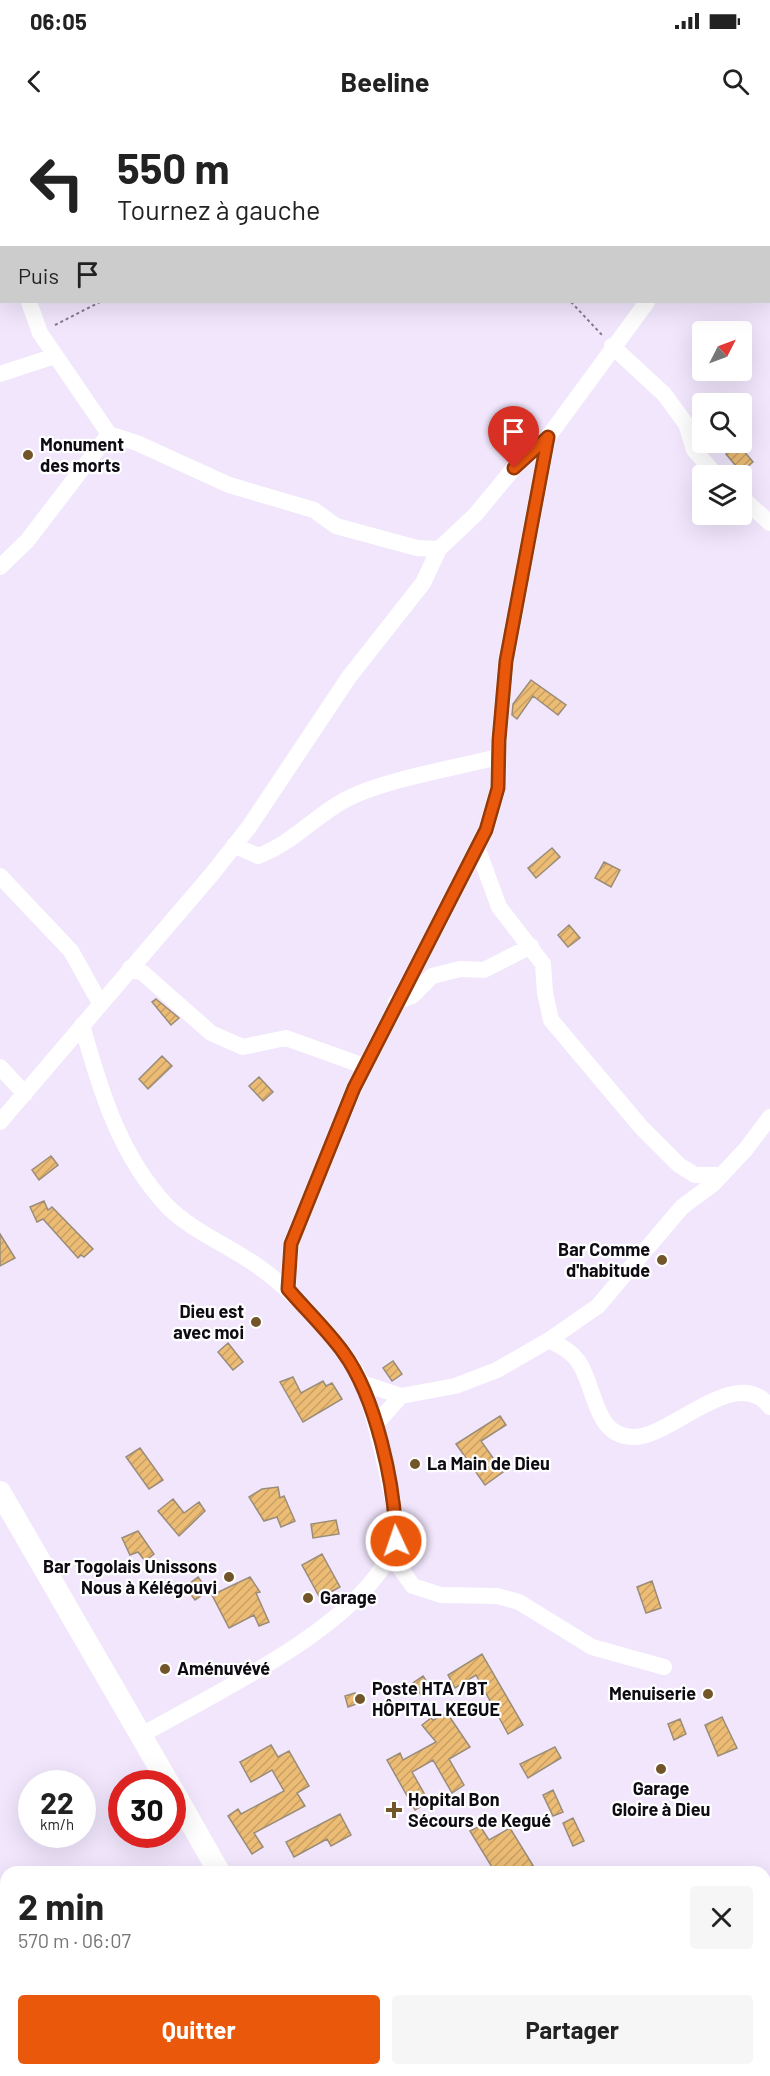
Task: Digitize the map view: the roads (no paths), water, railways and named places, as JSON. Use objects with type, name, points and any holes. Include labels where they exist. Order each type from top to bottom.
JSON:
[{"type":"main road","points":[[0,1492],[161,1770]]},
{"type":"main road","points":[[186,1814],[216,1866]]},
{"type":"street","points":[[29,303],[40,333],[109,434],[136,442],[229,485],[314,510],[336,525],[417,548],[440,549]]},
{"type":"street","points":[[0,1122],[130,968],[173,923],[234,845],[349,677],[423,583],[440,549],[475,515],[514,468],[548,437],[612,345],[646,303]]},
{"type":"street","points":[[612,345],[664,394],[686,424],[694,450],[707,465]]},
{"type":"street","points":[[0,374],[55,356]]},
{"type":"street","points":[[0,567],[27,541],[109,434]]},
{"type":"street","points":[[288,1289],[291,1244],[364,1066],[486,830],[498,788],[498,757],[506,661],[548,437]]},
{"type":"street","points":[[752,507],[770,524]]},
{"type":"street","points":[[234,845],[258,856],[279,849],[344,801],[378,788],[498,757]]},
{"type":"street","points":[[477,847],[499,907],[543,964],[545,993],[551,1020],[641,1127],[679,1165],[695,1175],[722,1174]]},
{"type":"street","points":[[0,876],[70,951],[100,1003]]},
{"type":"street","points":[[396,1002],[412,996],[432,975],[460,969],[484,970],[531,946]]},
{"type":"street","points":[[130,968],[151,979],[211,1033],[243,1047],[286,1038],[364,1066]]},
{"type":"street","points":[[82,1025],[98,1080],[117,1130],[146,1180],[182,1219],[260,1267],[288,1289],[342,1352],[362,1383],[376,1424],[396,1516],[396,1541],[383,1566],[356,1598],[331,1621],[273,1659],[142,1735]]},
{"type":"street","points":[[0,1067],[25,1094]]},
{"type":"street","points":[[362,1383],[401,1396],[455,1386],[497,1370],[549,1340],[598,1306],[682,1207],[722,1174],[770,1117]]},
{"type":"street","points":[[549,1340],[570,1351],[579,1362],[603,1422],[613,1432],[631,1437],[646,1436],[715,1399],[736,1395],[749,1394],[765,1400],[770,1407]]},
{"type":"street","points":[[376,1424],[401,1396]]},
{"type":"street","points":[[390,1554],[413,1586],[441,1595],[497,1596],[519,1602],[592,1647],[664,1667]]},
{"type":"place","name":"Monument des morts","points":[[28,455]]},
{"type":"place","name":"Bar Comme d'habitude","points":[[662,1260]]},
{"type":"place","name":"Dieu est avec moi","points":[[256,1322]]},
{"type":"place","name":"La Main de Dieu","points":[[415,1464]]},
{"type":"place","name":"Bar Togolais Unissons Nous à Kélégouvi","points":[[229,1577]]},
{"type":"place","name":"Garage","points":[[308,1598]]},
{"type":"place","name":"Aménuvévé","points":[[165,1669]]},
{"type":"place","name":"Menuiserie","points":[[708,1694]]},
{"type":"place","name":"Poste HTA /BT HÔPITAL KEGUE","points":[[360,1699]]},
{"type":"place","name":"Garage Gloire à Dieu","points":[[661,1769]]},
{"type":"place","name":"Hopital Bon Sécours de Kegué","points":[[394,1810]]}]
